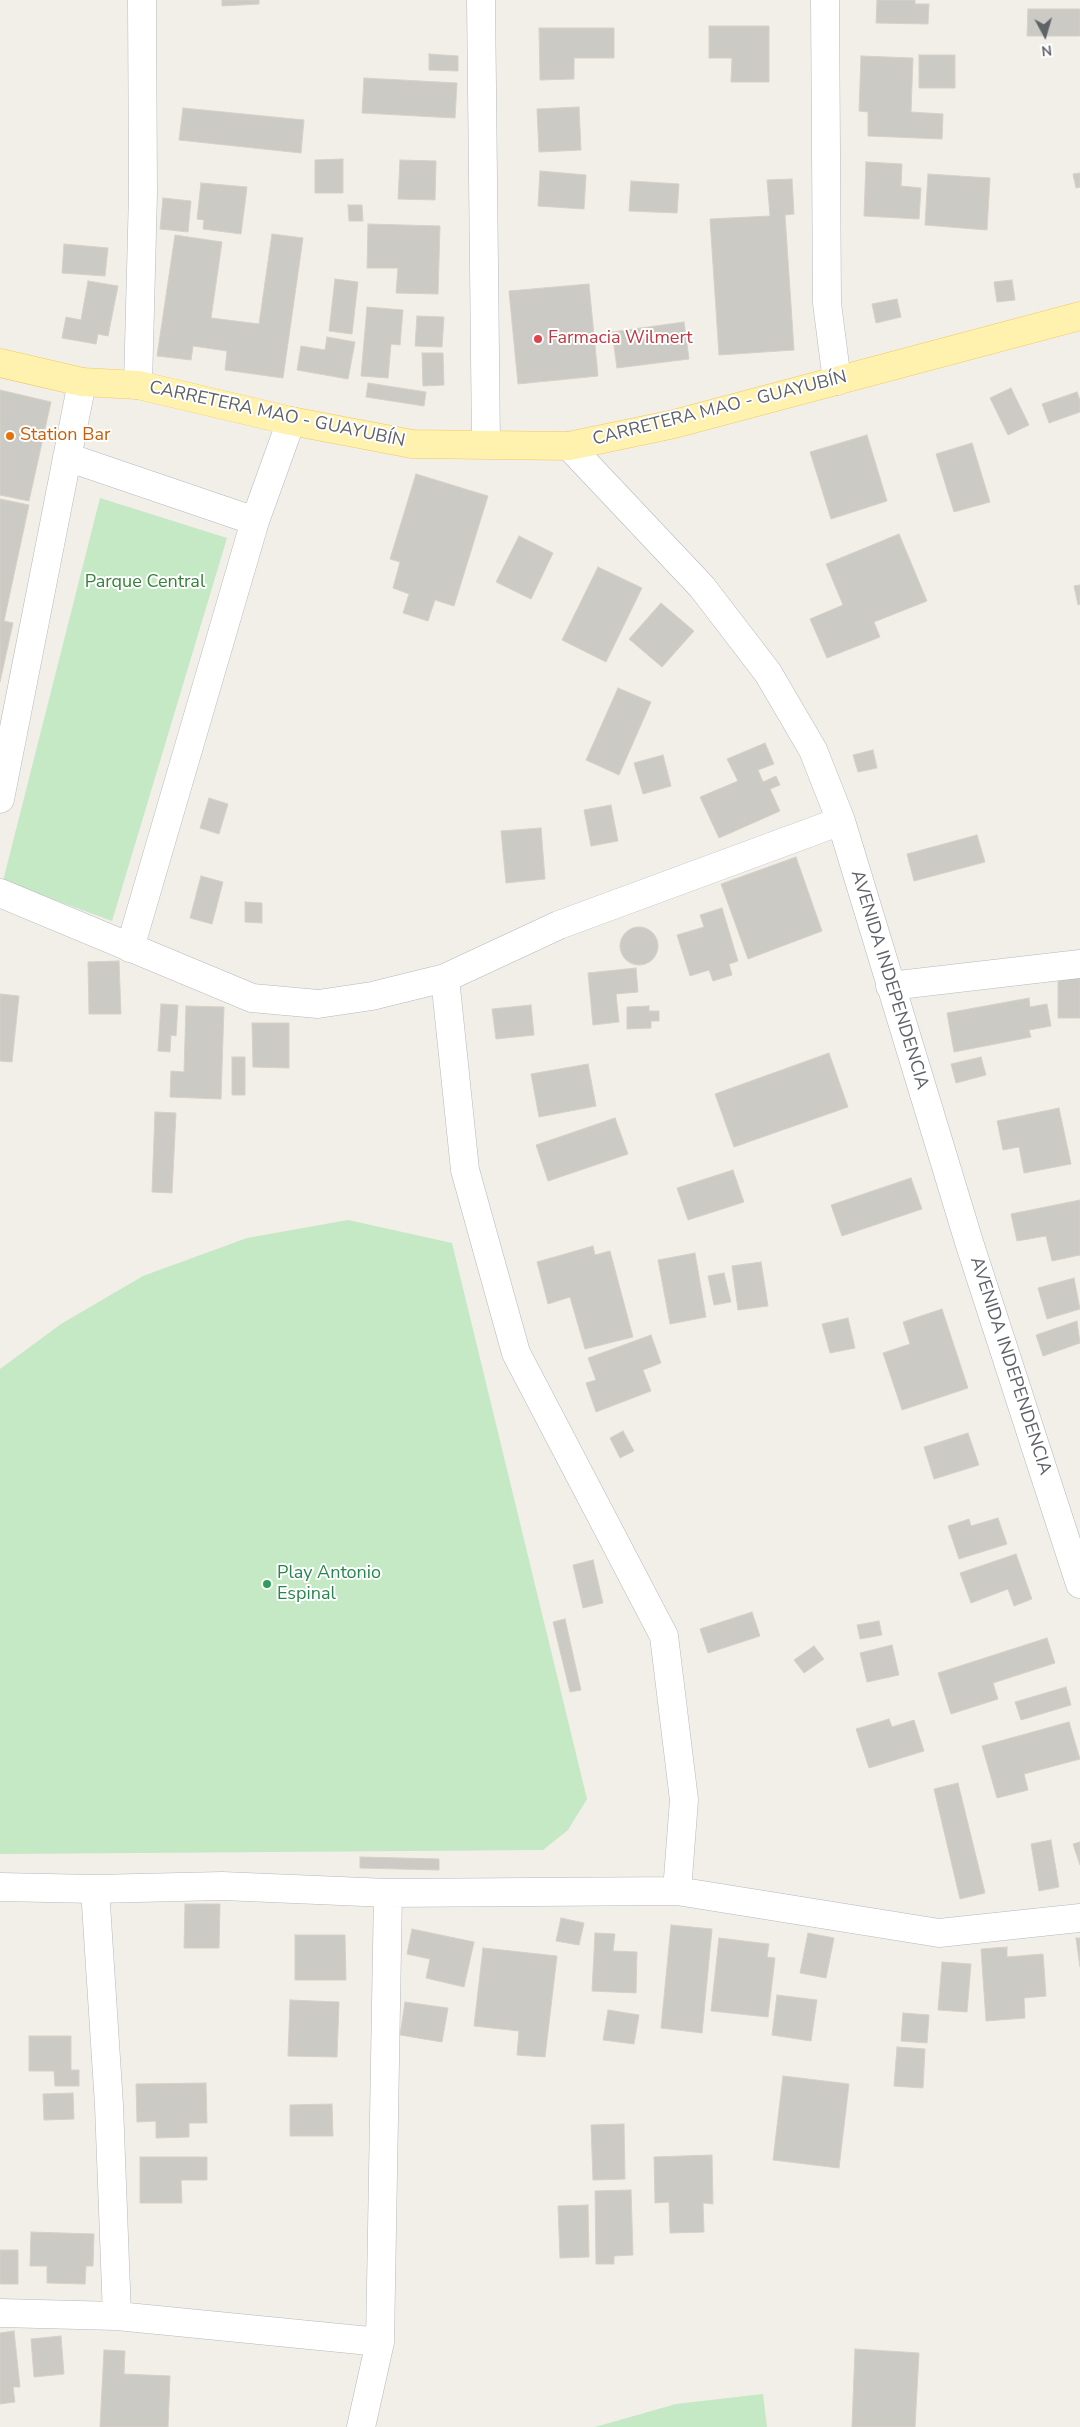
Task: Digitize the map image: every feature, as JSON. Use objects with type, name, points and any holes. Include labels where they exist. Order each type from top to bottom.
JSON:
[{"type":"main road","name":"CARRETERA MAO - GUAYUBÍN","points":[[0,364],[82,382],[138,385],[291,422],[412,444],[569,446],[674,424],[1080,316]]},
{"type":"street","points":[[138,385],[143,193],[142,0]]},
{"type":"street","points":[[481,0],[486,444]]},
{"type":"street","points":[[825,0],[827,303],[837,381]]},
{"type":"street","points":[[0,799],[82,382]]},
{"type":"street","points":[[130,948],[255,521],[291,422]]},
{"type":"street","name":"AVENIDA INDEPENDENCIA","points":[[569,446],[702,587],[768,673],[813,750],[841,821],[890,986],[1080,1584]]},
{"type":"street","points":[[67,457],[255,521]]},
{"type":"street","points":[[0,893],[252,998],[318,1004],[372,996],[445,978],[560,925],[841,821]]},
{"type":"street","points":[[890,986],[1080,964]]},
{"type":"street","points":[[445,978],[465,1170],[516,1353],[664,1636],[684,1800],[678,1890]]},
{"type":"street","points":[[0,1887],[94,1889],[222,1886],[388,1893],[678,1890],[939,1933],[1080,1918]]},
{"type":"street","points":[[94,1889],[109,2105],[118,2316]]},
{"type":"street","points":[[361,2427],[380,2342],[388,1893]]},
{"type":"street","points":[[0,2313],[118,2316],[380,2342]]},
{"type":"green space","name":"Parque Central","points":[[100,498],[227,538],[112,921],[3,881]]},
{"type":"green space","name":"Play Antonio Espinal","points":[[348,1220],[452,1243],[587,1799],[568,1830],[543,1850],[0,1854],[0,1369],[61,1324],[143,1276],[247,1238]]},
{"type":"green space","points":[[763,2394],[767,2427],[595,2427],[676,2404]]},
{"type":"building","points":[[222,0],[259,0],[259,4],[222,6]]},
{"type":"building","points":[[877,0],[915,0],[915,4],[929,4],[928,24],[876,23]]},
{"type":"building","points":[[1028,9],[1080,9],[1080,36],[1027,36]]},
{"type":"building","points":[[709,26],[769,26],[769,82],[731,82],[732,58],[709,58]]},
{"type":"building","points":[[539,28],[614,28],[614,58],[574,58],[574,79],[540,80]]},
{"type":"building","points":[[429,54],[458,56],[458,71],[429,70]]},
{"type":"building","points":[[919,55],[955,55],[955,88],[919,88]]},
{"type":"building","points":[[861,56],[913,58],[911,112],[943,114],[942,139],[868,136],[868,112],[859,111]]},
{"type":"building","points":[[364,78],[457,83],[455,118],[362,113]]},
{"type":"building","points":[[579,107],[581,150],[539,152],[537,109]]},
{"type":"building","points":[[183,108],[304,120],[301,153],[179,140]]},
{"type":"building","points":[[343,159],[343,193],[315,193],[315,160]]},
{"type":"building","points":[[400,160],[436,161],[435,200],[398,199]]},
{"type":"building","points":[[866,162],[902,164],[901,186],[921,188],[919,219],[864,216]]},
{"type":"building","points":[[540,171],[586,175],[584,209],[538,206]]},
{"type":"building","points":[[1080,173],[1080,187],[1076,188],[1073,174]]},
{"type":"building","points":[[928,174],[990,178],[987,230],[925,225]]},
{"type":"building","points":[[792,179],[794,214],[785,215],[794,350],[719,355],[710,219],[770,216],[767,180]]},
{"type":"building","points":[[631,181],[679,184],[677,213],[629,211]]},
{"type":"building","points":[[201,183],[247,187],[241,234],[203,229],[204,220],[197,219]]},
{"type":"building","points":[[163,198],[191,201],[188,232],[160,229]]},
{"type":"building","points":[[348,205],[362,205],[363,221],[349,221]]},
{"type":"building","points":[[368,224],[440,226],[438,294],[396,293],[398,268],[367,268]]},
{"type":"building","points":[[272,234],[303,238],[283,378],[225,370],[227,351],[193,346],[191,360],[157,356],[175,235],[222,242],[211,318],[259,324]]},
{"type":"building","points":[[64,244],[108,248],[105,276],[62,273]]},
{"type":"building","points":[[335,279],[358,282],[352,334],[329,331]]},
{"type":"building","points":[[1012,280],[1015,300],[997,302],[994,282]]},
{"type":"building","points":[[88,281],[118,286],[108,336],[98,334],[96,344],[62,338],[66,317],[81,320]]},
{"type":"building","points":[[589,284],[598,376],[518,384],[509,291]]},
{"type":"building","points":[[897,299],[901,317],[876,323],[872,304]]},
{"type":"building","points":[[367,307],[403,310],[400,345],[391,344],[388,378],[361,376]]},
{"type":"building","points":[[417,316],[444,317],[442,347],[415,346]]},
{"type":"building","points":[[684,322],[689,359],[617,368],[612,332]]},
{"type":"building","points":[[327,337],[355,342],[348,379],[297,370],[301,346],[325,350]]},
{"type":"building","points":[[422,353],[443,353],[444,385],[423,386]]},
{"type":"building","points":[[368,383],[426,392],[424,406],[366,397]]},
{"type":"building","points":[[1011,388],[1029,425],[1008,435],[990,398]]},
{"type":"building","points":[[0,390],[51,402],[29,501],[0,495]]},
{"type":"building","points":[[1077,392],[1080,400],[1080,412],[1049,423],[1042,404]]},
{"type":"building","points":[[867,435],[887,501],[831,519],[810,452]]},
{"type":"building","points":[[972,443],[990,502],[954,512],[936,454]]},
{"type":"building","points":[[416,474],[488,496],[454,606],[435,600],[428,621],[403,613],[409,594],[393,588],[400,562],[390,559]]},
{"type":"building","points":[[0,499],[29,505],[4,621],[13,623],[0,682]]},
{"type":"building","points":[[899,534],[927,601],[874,622],[880,637],[827,658],[810,619],[843,605],[826,564]]},
{"type":"building","points":[[519,536],[553,553],[531,599],[496,582]]},
{"type":"building","points":[[598,567],[642,588],[606,662],[562,640]]},
{"type":"building","points":[[1080,585],[1080,604],[1078,605],[1074,586]]},
{"type":"building","points":[[661,603],[694,631],[662,667],[629,639]]},
{"type":"building","points":[[618,688],[651,702],[619,775],[586,760]]},
{"type":"building","points":[[765,743],[774,764],[758,770],[763,782],[776,776],[780,785],[770,789],[780,811],[719,838],[700,797],[738,781],[727,759]]},
{"type":"building","points":[[873,750],[877,768],[858,772],[853,755]]},
{"type":"building","points":[[663,755],[671,786],[643,794],[634,763]]},
{"type":"building","points":[[209,798],[228,804],[219,834],[200,828]]},
{"type":"building","points":[[611,805],[618,841],[591,846],[584,810]]},
{"type":"building","points":[[541,828],[545,879],[506,883],[501,831]]},
{"type":"building","points":[[977,835],[985,862],[914,881],[907,854]]},
{"type":"building","points":[[796,857],[822,931],[748,959],[721,884]]},
{"type":"building","points":[[201,876],[223,882],[212,924],[190,918]]},
{"type":"building","points":[[245,902],[262,903],[262,923],[245,922]]},
{"type":"building","points":[[722,908],[738,961],[729,964],[732,975],[713,981],[709,970],[690,976],[677,935],[704,927],[700,915]]},
{"type":"building","points":[[639,927],[652,933],[658,946],[652,959],[639,965],[626,959],[620,946],[626,933]]},
{"type":"building","points":[[119,961],[121,1014],[89,1014],[88,962]]},
{"type":"building","points":[[636,968],[638,992],[616,994],[619,1022],[593,1025],[588,973]]},
{"type":"building","points":[[1058,976],[1080,976],[1080,1018],[1058,1018]]},
{"type":"building","points":[[0,994],[19,996],[12,1062],[0,1061]]},
{"type":"building","points":[[1029,998],[1030,1007],[1047,1004],[1051,1026],[1029,1030],[1031,1037],[954,1052],[947,1013]]},
{"type":"building","points":[[161,1004],[178,1005],[176,1036],[171,1035],[170,1052],[158,1051]]},
{"type":"building","points":[[531,1005],[534,1035],[496,1039],[492,1009]]},
{"type":"building","points":[[186,1006],[224,1007],[221,1099],[170,1097],[171,1071],[184,1072]]},
{"type":"building","points":[[649,1006],[649,1011],[659,1011],[659,1021],[651,1021],[651,1028],[627,1029],[627,1007]]},
{"type":"building","points":[[252,1023],[289,1023],[289,1068],[253,1067]]},
{"type":"building","points":[[829,1053],[848,1107],[734,1147],[715,1094]]},
{"type":"building","points":[[232,1057],[245,1057],[245,1095],[232,1095]]},
{"type":"building","points":[[981,1057],[986,1075],[956,1083],[951,1064]]},
{"type":"building","points":[[588,1064],[596,1106],[539,1117],[531,1074]]},
{"type":"building","points":[[1059,1108],[1071,1164],[1024,1173],[1019,1147],[1003,1150],[997,1121]]},
{"type":"building","points":[[155,1112],[176,1113],[172,1193],[152,1192]]},
{"type":"building","points":[[615,1118],[628,1154],[548,1181],[536,1145]]},
{"type":"building","points":[[733,1170],[744,1202],[688,1220],[677,1188]]},
{"type":"building","points":[[911,1178],[922,1209],[842,1236],[831,1205]]},
{"type":"building","points":[[1080,1200],[1080,1255],[1052,1261],[1046,1236],[1017,1241],[1011,1214]]},
{"type":"building","points":[[593,1246],[595,1255],[610,1251],[633,1337],[585,1349],[570,1297],[548,1304],[537,1262]]},
{"type":"building","points":[[695,1253],[706,1317],[670,1324],[658,1260]]},
{"type":"building","points":[[761,1262],[768,1306],[738,1310],[732,1266]]},
{"type":"building","points":[[724,1273],[731,1302],[714,1305],[708,1276]]},
{"type":"building","points":[[1074,1278],[1080,1309],[1047,1319],[1038,1288]]},
{"type":"building","points":[[942,1309],[968,1388],[902,1410],[883,1353],[910,1344],[903,1322]]},
{"type":"building","points":[[848,1318],[855,1348],[830,1353],[822,1324]]},
{"type":"building","points":[[1077,1321],[1080,1343],[1043,1356],[1036,1335]]},
{"type":"building","points":[[651,1335],[661,1363],[643,1370],[651,1391],[596,1412],[586,1383],[596,1380],[588,1358]]},
{"type":"building","points":[[623,1431],[634,1451],[620,1458],[610,1438]]},
{"type":"building","points":[[968,1433],[979,1465],[934,1479],[924,1447]]},
{"type":"building","points":[[998,1518],[1007,1544],[959,1559],[948,1526],[969,1519],[971,1526]]},
{"type":"building","points":[[1016,1554],[1032,1599],[1014,1606],[1008,1589],[971,1603],[960,1573]]},
{"type":"building","points":[[593,1560],[603,1603],[583,1608],[573,1565]]},
{"type":"building","points":[[752,1612],[760,1636],[708,1653],[700,1629]]},
{"type":"building","points":[[565,1619],[581,1690],[570,1692],[553,1622]]},
{"type":"building","points":[[879,1621],[882,1635],[860,1639],[857,1625]]},
{"type":"building","points":[[1047,1638],[1055,1663],[993,1683],[998,1699],[951,1714],[938,1673]]},
{"type":"building","points":[[892,1645],[899,1675],[867,1682],[860,1653]]},
{"type":"building","points":[[814,1646],[824,1659],[804,1673],[794,1660]]},
{"type":"building","points":[[1066,1687],[1071,1705],[1021,1720],[1015,1702]]},
{"type":"building","points":[[889,1719],[892,1727],[914,1720],[924,1751],[869,1768],[856,1729]]},
{"type":"building","points":[[1069,1722],[1080,1759],[1024,1774],[1028,1790],[997,1798],[982,1746]]},
{"type":"building","points":[[958,1783],[985,1893],[960,1899],[934,1789]]},
{"type":"building","points":[[1051,1840],[1059,1887],[1039,1891],[1031,1844]]},
{"type":"building","points":[[1080,1842],[1080,1865],[1073,1844]]},
{"type":"building","points":[[360,1857],[439,1859],[439,1870],[360,1868]]},
{"type":"building","points":[[185,1904],[220,1904],[219,1948],[184,1948]]},
{"type":"building","points":[[561,1918],[584,1923],[579,1945],[556,1941]]},
{"type":"building","points":[[671,1925],[712,1929],[702,2033],[661,2028]]},
{"type":"building","points":[[412,1929],[474,1942],[464,1987],[426,1978],[430,1959],[407,1954]]},
{"type":"building","points":[[595,1933],[615,1934],[613,1951],[637,1952],[636,1993],[592,1991]]},
{"type":"building","points":[[808,1933],[834,1938],[826,1978],[800,1973]]},
{"type":"building","points":[[295,1935],[345,1935],[346,1980],[295,1980]]},
{"type":"building","points":[[719,1938],[769,1944],[767,1957],[775,1958],[768,2017],[711,2011]]},
{"type":"building","points":[[1076,1938],[1080,1938],[1080,1967]]},
{"type":"building","points":[[1007,1947],[1007,1957],[1043,1954],[1046,1996],[1024,1998],[1025,2018],[986,2021],[981,1949]]},
{"type":"building","points":[[483,1948],[557,1956],[545,2057],[517,2055],[519,2031],[474,2026]]},
{"type":"building","points":[[942,1962],[971,1964],[967,2012],[938,2010]]},
{"type":"building","points":[[777,1995],[817,2000],[811,2041],[772,2035]]},
{"type":"building","points":[[290,2000],[339,2002],[337,2057],[288,2056]]},
{"type":"building","points":[[405,2002],[448,2008],[442,2042],[400,2035]]},
{"type":"building","points":[[608,2010],[639,2015],[634,2044],[603,2040]]},
{"type":"building","points":[[903,2013],[929,2015],[927,2043],[901,2041]]},
{"type":"building","points":[[29,2036],[71,2036],[71,2070],[79,2070],[79,2086],[55,2086],[54,2071],[29,2071]]},
{"type":"building","points":[[897,2047],[925,2049],[923,2088],[894,2086]]},
{"type":"building","points":[[783,2076],[849,2084],[839,2168],[773,2160]]},
{"type":"building","points":[[206,2083],[207,2123],[189,2123],[189,2137],[156,2138],[156,2121],[137,2122],[136,2084]]},
{"type":"building","points":[[73,2093],[74,2119],[44,2120],[43,2094]]},
{"type":"building","points":[[332,2104],[333,2136],[290,2136],[290,2105]]},
{"type":"building","points":[[624,2124],[625,2179],[593,2180],[591,2125]]},
{"type":"building","points":[[712,2155],[713,2204],[703,2203],[704,2232],[670,2233],[669,2202],[655,2203],[654,2157]]},
{"type":"building","points":[[140,2157],[207,2157],[207,2180],[181,2180],[182,2203],[140,2203]]},
{"type":"building","points":[[631,2190],[633,2255],[614,2256],[614,2264],[596,2264],[595,2191]]},
{"type":"building","points":[[588,2205],[589,2257],[560,2258],[558,2206]]},
{"type":"building","points":[[31,2232],[94,2234],[93,2266],[86,2266],[85,2284],[47,2283],[47,2266],[30,2266]]},
{"type":"building","points":[[0,2250],[18,2250],[18,2284],[0,2284]]},
{"type":"building","points":[[14,2331],[20,2387],[13,2387],[15,2402],[0,2404],[0,2333]]},
{"type":"building","points":[[61,2336],[64,2374],[34,2377],[31,2339]]},
{"type":"building","points":[[855,2349],[919,2353],[915,2427],[852,2427]]},
{"type":"building","points":[[104,2350],[125,2351],[124,2374],[170,2376],[168,2427],[100,2427]]},
{"type":"place","name":"Farmacia Wilmert","points":[[538,339]]},
{"type":"place","name":"Station Bar","points":[[10,436]]},
{"type":"place","name":"Play Antonio Espinal","points":[[267,1584]]}]
